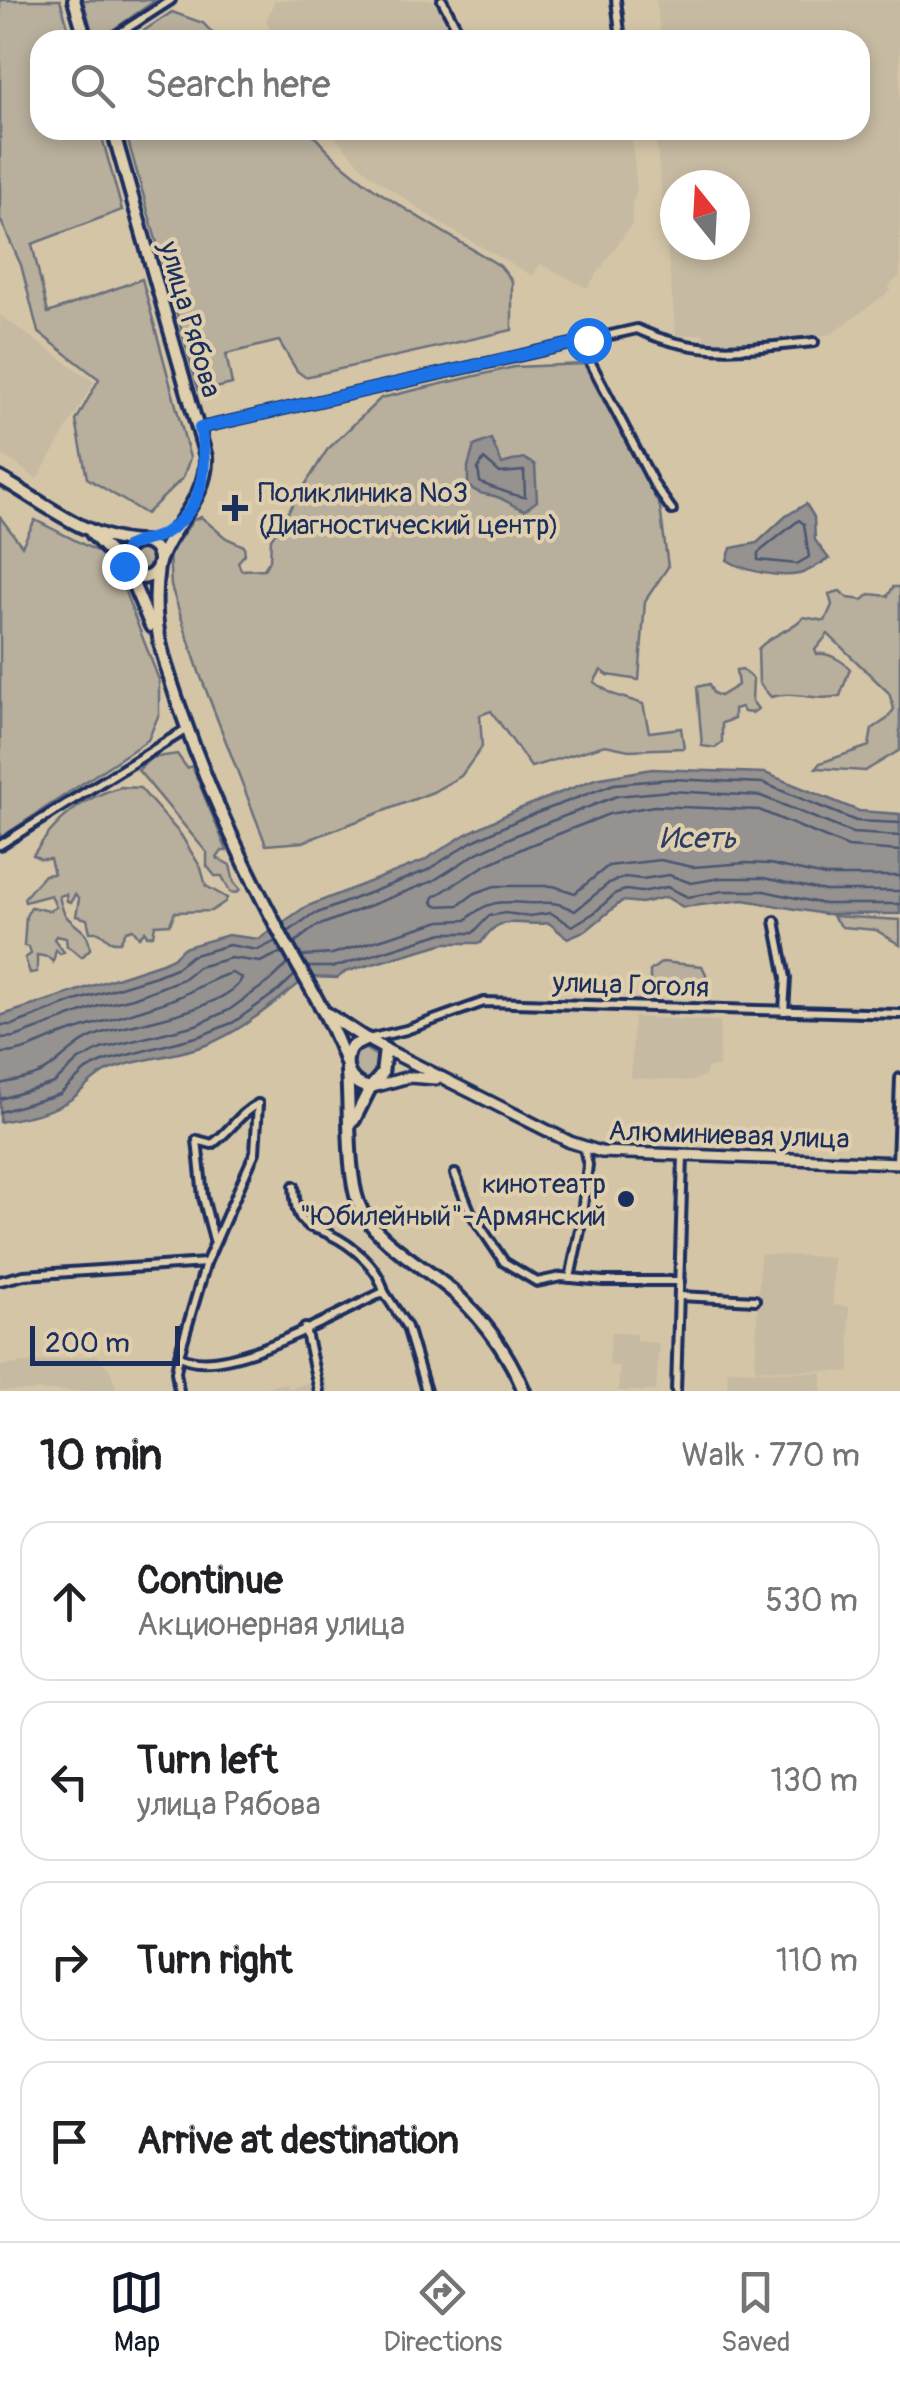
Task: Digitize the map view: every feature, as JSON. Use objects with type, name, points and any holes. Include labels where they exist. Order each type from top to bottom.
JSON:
[{"type":"main road","points":[[74,0],[83,30]]},
{"type":"main road","name":"улица Рябова","points":[[115,140],[206,457],[205,475],[158,564]]},
{"type":"main road","points":[[0,478],[83,527],[110,539],[153,546],[158,564],[154,614],[159,646]]},
{"type":"main road","points":[[126,570],[126,550],[164,534],[182,518]]},
{"type":"main road","points":[[83,527],[126,570],[159,646],[224,826],[355,1082],[370,1088],[409,1077],[452,1083]]},
{"type":"main road","points":[[126,570],[145,578],[158,564]]},
{"type":"main road","points":[[313,995],[336,1021],[385,1049],[382,1074],[360,1104],[352,1131]]},
{"type":"main road","points":[[366,1039],[351,1047],[347,1067],[355,1191],[367,1220],[457,1296],[485,1325],[504,1350],[524,1391]]},
{"type":"main road","name":"Алюминиевая улица","points":[[385,1049],[584,1148],[601,1152],[898,1163]]},
{"type":"street","points":[[125,30],[171,0]]},
{"type":"street","points":[[442,0],[458,30]]},
{"type":"street","points":[[616,0],[620,30]]},
{"type":"street","points":[[200,428],[638,329],[658,338],[717,350],[814,342]]},
{"type":"street","points":[[580,342],[655,486],[672,510]]},
{"type":"street","points":[[0,845],[187,728]]},
{"type":"street","points":[[775,921],[786,978],[784,1011]]},
{"type":"street","name":"улица Гоголя","points":[[366,1039],[406,1030],[484,1002],[900,1014]]},
{"type":"street","points":[[385,1049],[389,1040],[406,1030]]},
{"type":"street","points":[[898,1163],[900,1078]]},
{"type":"street","points":[[179,1391],[179,1354],[206,1263],[255,1152],[258,1104],[212,1144],[198,1140],[203,1198],[214,1241]]},
{"type":"street","points":[[582,1214],[588,1165],[584,1148]]},
{"type":"street","points":[[588,1165],[601,1152]]},
{"type":"street","points":[[676,1391],[683,1156]]},
{"type":"street","points":[[455,1174],[470,1211],[504,1262],[537,1282],[570,1278],[680,1281]]},
{"type":"street","points":[[294,1186],[297,1210],[304,1222],[336,1238],[370,1264],[381,1278],[384,1292],[407,1327],[426,1391]]},
{"type":"street","points":[[570,1278],[580,1230]]},
{"type":"street","points":[[0,1281],[24,1275],[206,1263]]},
{"type":"street","points":[[179,1354],[192,1361],[237,1359],[384,1292]]},
{"type":"street","points":[[680,1296],[755,1300]]},
{"type":"street","points":[[305,1328],[319,1391]]},
{"type":"shaded area","points":[[0,0],[60,0],[69,30],[30,30],[30,140],[103,140],[122,210],[32,244],[48,313],[142,279],[190,458],[183,478],[146,514],[87,478],[76,421],[99,379],[38,332],[21,265],[0,219]]},
{"type":"shaded area","points":[[83,0],[156,0],[113,30],[92,30]]},
{"type":"shaded area","points":[[275,0],[435,0],[449,30],[271,30],[266,20]]},
{"type":"shaded area","points":[[656,0],[900,0],[900,276],[889,286],[890,291],[831,334],[733,345],[704,339],[703,334],[676,336],[668,260],[750,260],[750,170],[660,170],[660,178],[656,140],[870,140],[870,30],[660,30]]},
{"type":"shaded area","points":[[172,12],[203,23],[210,30],[145,30]]},
{"type":"shaded area","points":[[128,140],[318,140],[372,187],[500,266],[512,281],[512,330],[305,377],[279,341],[226,354],[232,384],[199,392]]},
{"type":"shaded area","points":[[338,140],[632,140],[637,190],[632,203],[632,224],[587,288],[540,264],[533,276],[441,224],[369,174]]},
{"type":"shaded area","points":[[0,315],[94,382],[37,479],[0,453]]},
{"type":"shaded area","points":[[584,364],[660,507],[668,567],[645,601],[639,680],[608,675],[601,670],[594,682],[612,694],[643,704],[649,732],[681,728],[684,748],[629,750],[605,745],[531,767],[491,711],[480,715],[482,747],[461,776],[433,792],[303,842],[266,845],[199,672],[171,586],[169,554],[193,520],[201,517],[226,538],[244,546],[245,554],[238,562],[241,570],[264,569],[270,560],[271,539],[327,450],[381,398],[514,367]]},
{"type":"shaded area","points":[[0,517],[22,546],[35,520],[102,554],[120,579],[159,680],[159,714],[148,740],[0,838]]},
{"type":"shaded area","points":[[140,545],[150,550],[155,560],[150,570],[140,575],[130,570],[125,560],[130,550]]},
{"type":"shaded area","points":[[893,587],[900,587],[900,750],[865,771],[816,768],[820,763],[869,746],[872,729],[894,709],[889,693],[828,634],[815,650],[850,669],[840,696],[771,697],[759,683],[758,649],[804,617],[825,621],[832,605],[829,594],[840,591],[848,598],[863,600],[870,594],[888,596]]},
{"type":"shaded area","points":[[742,669],[753,679],[752,701],[758,709],[752,713],[741,707],[734,709],[734,719],[722,723],[722,743],[715,748],[702,746],[697,687],[709,684],[713,693],[720,696],[738,685],[736,670]]},
{"type":"shaded area","points":[[177,754],[187,768],[192,766],[227,851],[217,858],[230,865],[240,889],[237,893],[230,892],[222,876],[215,876],[207,866],[207,853],[138,770],[151,758]]},
{"type":"shaded area","points":[[121,787],[140,788],[181,835],[201,868],[206,886],[227,898],[211,911],[175,912],[170,924],[155,925],[153,935],[147,936],[145,931],[139,937],[133,929],[116,942],[99,932],[90,932],[87,919],[76,916],[79,899],[75,894],[71,902],[66,894],[59,896],[66,915],[86,935],[90,949],[82,957],[67,946],[66,938],[56,936],[54,939],[64,952],[56,950],[53,962],[37,955],[37,972],[30,973],[25,958],[31,954],[29,947],[24,946],[26,916],[31,907],[49,911],[56,907],[51,895],[25,902],[24,898],[44,875],[54,874],[50,859],[33,855],[71,812],[94,797]]},
{"type":"shaded area","points":[[832,916],[900,920],[900,945],[876,930],[842,927]]},
{"type":"shaded area","points":[[662,962],[702,966],[705,984],[685,991],[669,991],[655,985],[650,981],[650,971]]},
{"type":"shaded area","points":[[634,1017],[720,1021],[719,1067],[707,1067],[706,1075],[693,1081],[631,1078]]},
{"type":"shaded area","points":[[361,1046],[380,1058],[378,1071],[369,1081],[360,1081],[352,1070],[352,1057]]},
{"type":"shaded area","points":[[760,1254],[833,1257],[833,1305],[849,1307],[850,1372],[755,1369]]},
{"type":"shaded area","points":[[611,1332],[636,1334],[636,1341],[659,1343],[656,1391],[618,1391],[620,1366],[609,1365]]},
{"type":"shaded area","points":[[97,1355],[111,1372],[117,1391],[0,1391],[0,1366]]},
{"type":"shaded area","points":[[728,1370],[822,1373],[822,1391],[727,1391]]},
{"type":"shaded area","points":[[325,1378],[330,1391],[253,1390],[285,1383],[288,1389]]},
{"type":"water","points":[[491,439],[502,464],[523,458],[535,465],[537,501],[525,510],[468,486],[474,446]]},
{"type":"water","points":[[806,504],[814,517],[815,540],[829,559],[791,575],[752,570],[727,560],[731,548],[757,543],[786,516]]},
{"type":"water","name":"Исеть","points":[[652,769],[765,773],[859,811],[900,814],[900,914],[824,914],[744,900],[683,907],[666,897],[642,903],[622,901],[587,930],[567,938],[549,923],[503,923],[481,943],[445,943],[345,972],[337,978],[308,977],[220,1039],[109,1070],[56,1107],[0,1122],[0,1016],[162,963],[183,948],[228,935],[259,939],[305,907],[423,861],[514,811],[595,779]]},
{"type":"place","name":"Поликлиника №3 (Диагностический центр)","points":[[235,508]]},
{"type":"place","name":"кинотеатр \"Юбилейный\"-Армянский","points":[[626,1199]]},
{"type":"route","points":[[124,566],[122,558],[128,546],[168,530],[195,499],[206,469],[200,428],[588,340]]}]
